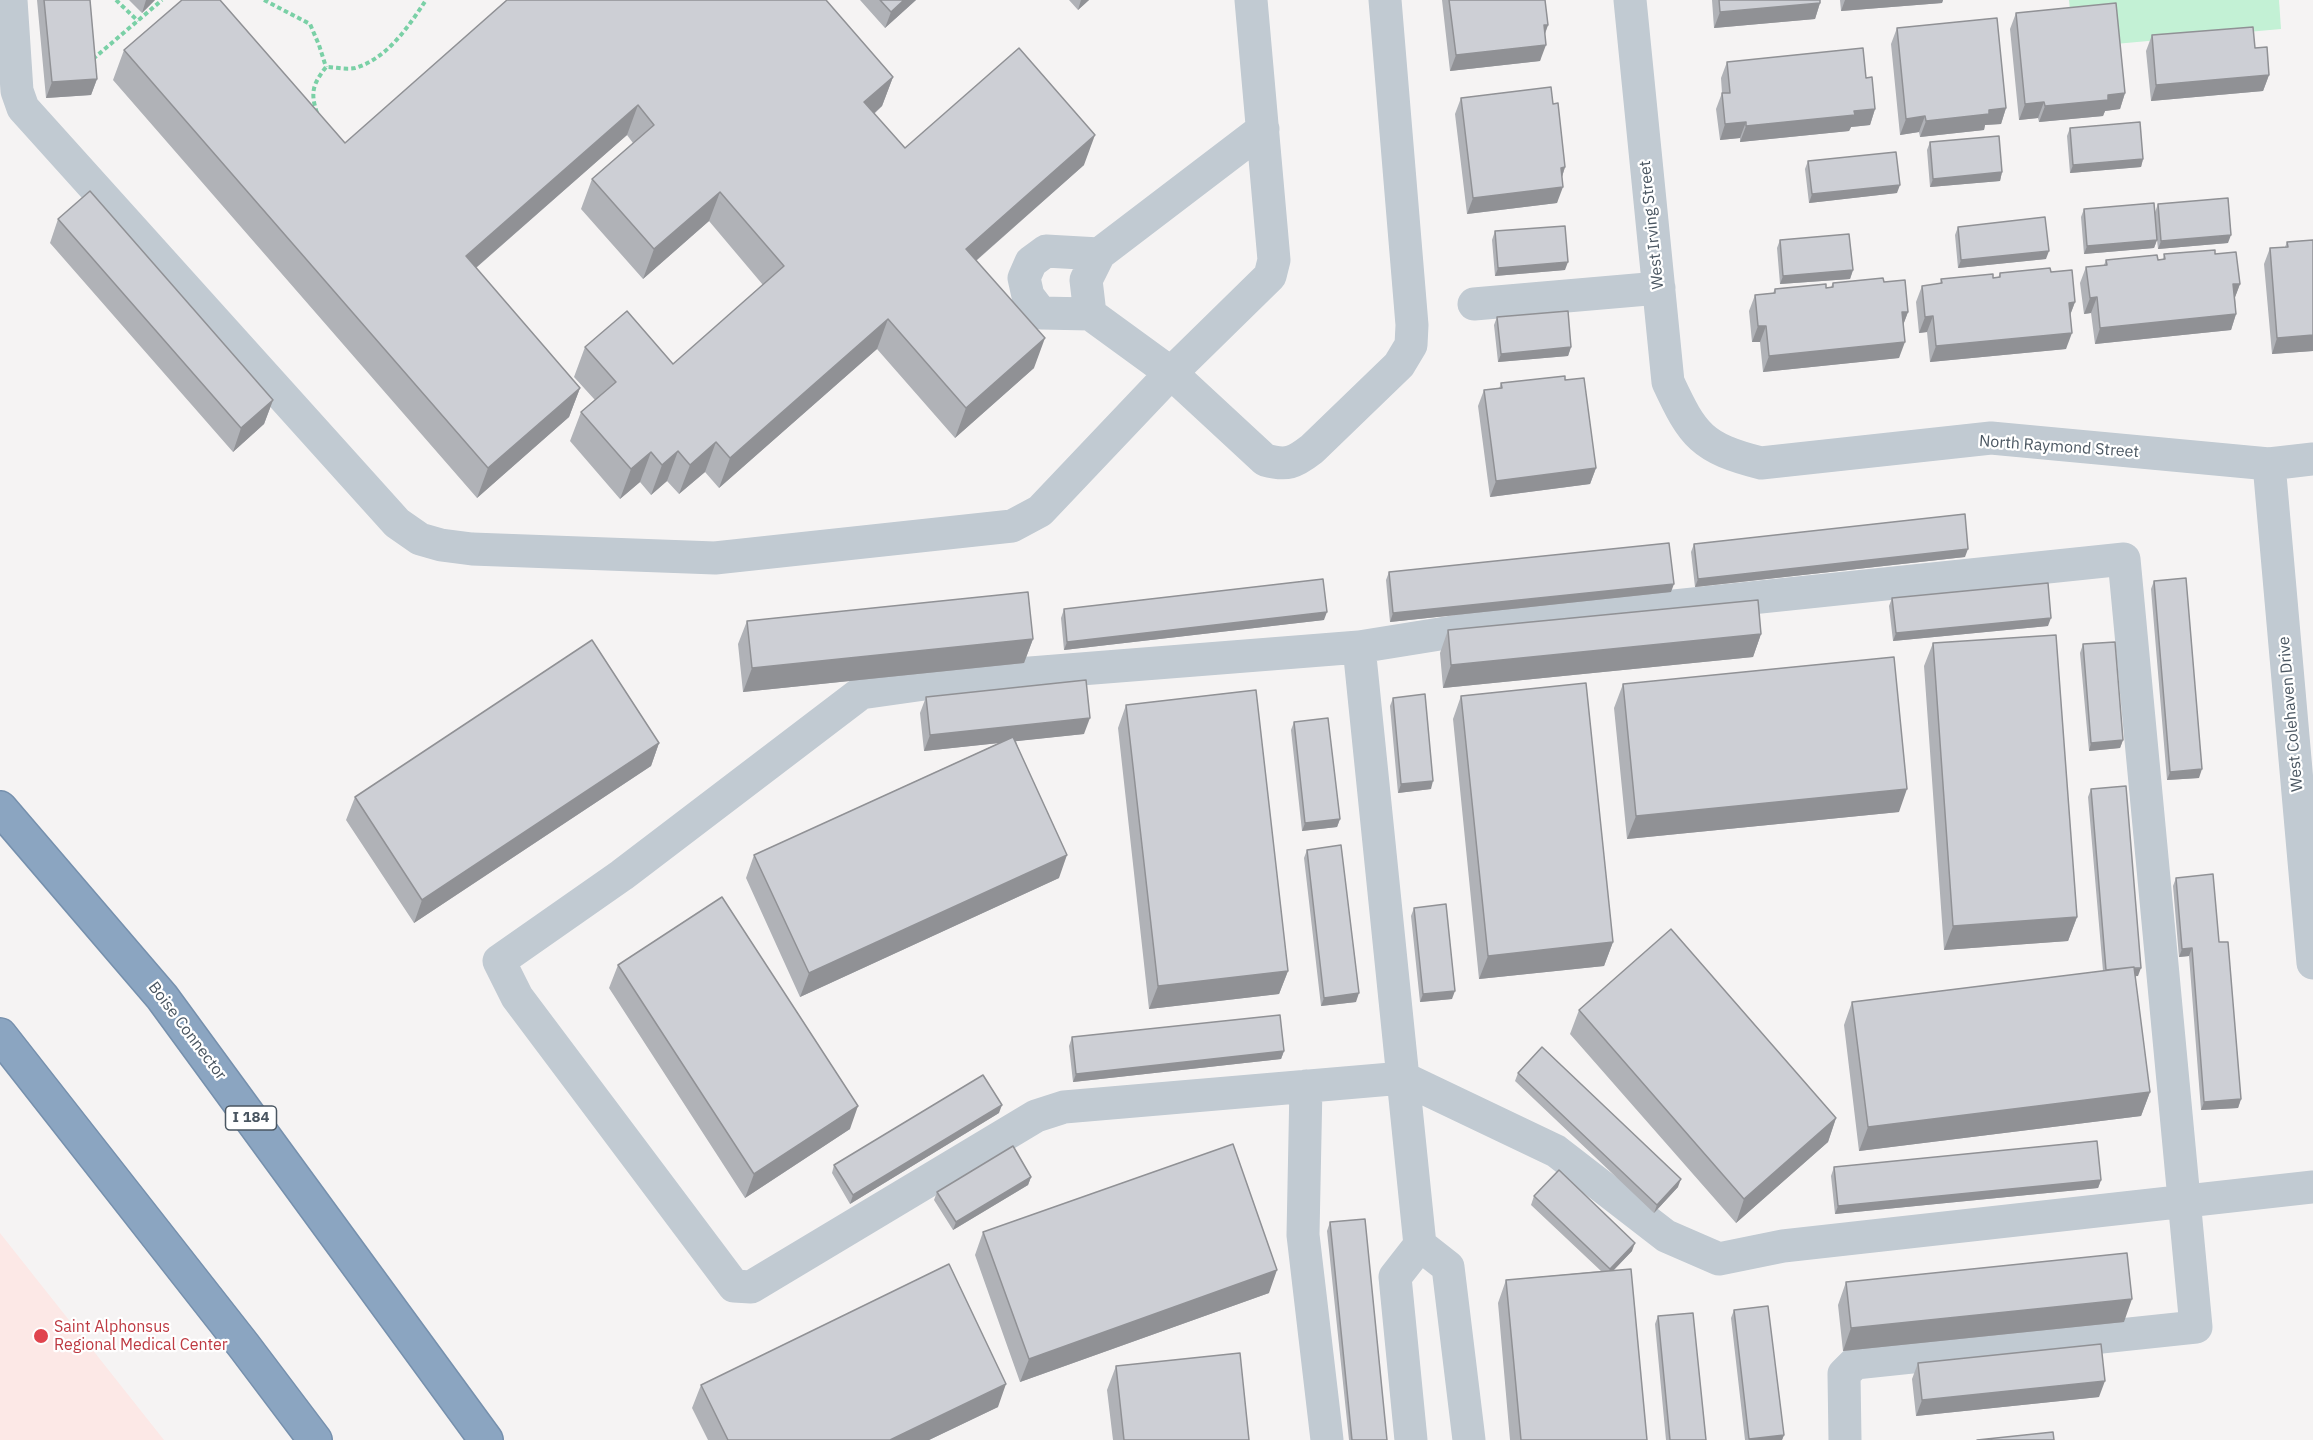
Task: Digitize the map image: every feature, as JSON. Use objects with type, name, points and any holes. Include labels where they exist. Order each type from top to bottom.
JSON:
[{"type":"highway","name":"Boise Connector","points":[[0,808],[162,997],[486,1440]]},
{"type":"highway","points":[[0,1035],[315,1440]]},
{"type":"street","points":[[11,0],[17,91],[23,108],[397,523],[420,539],[441,545],[472,549],[715,558],[1012,526],[1040,511],[1171,373],[1269,276],[1274,260],[1251,0]]},
{"type":"street","points":[[1099,254],[1046,251],[1031,262],[1024,278],[1028,296],[1041,313],[1090,314],[1171,373],[1265,460],[1282,464],[1299,459],[1312,449],[1399,365],[1412,345],[1385,0]]},
{"type":"street","name":"West Irving Street","points":[[1630,0],[1668,382],[1683,414],[1703,440]]},
{"type":"street","points":[[1090,314],[1086,280],[1099,254],[1263,129]]},
{"type":"street","points":[[1474,304],[1659,288]]},
{"type":"street","name":"North Raymond Street","points":[[1703,440],[1729,455],[1761,463],[1991,438],[2269,464],[2313,459]]},
{"type":"street","name":"West Colehaven Drive","points":[[2269,464],[2313,963]]},
{"type":"street","points":[[1845,1440],[1844,1374],[1855,1363],[2196,1327],[2183,1202],[2124,559],[1514,622],[1359,647],[967,678],[861,693],[622,875],[499,961],[517,997],[734,1286],[751,1287],[1036,1116],[1064,1107],[1403,1077],[1556,1151],[1666,1236],[1719,1259],[1783,1246],[2183,1202],[2313,1186]]},
{"type":"street","points":[[1359,647],[1420,1245],[1395,1277],[1411,1440]]},
{"type":"street","points":[[1306,1086],[1303,1235],[1327,1440]]},
{"type":"street","points":[[1420,1245],[1448,1267],[1469,1440]]},
{"type":"path","points":[[116,0],[138,21]]},
{"type":"path","points":[[92,60],[162,0]]},
{"type":"path","points":[[264,0],[310,24],[320,45],[326,67]]},
{"type":"path","points":[[326,67],[354,68],[375,58],[406,31],[426,0]]},
{"type":"path","points":[[318,117],[312,99],[315,80],[326,67]]},
{"type":"shaded area","name":"Saint Alphonsus Regional Medical Center","points":[[0,1233],[164,1440],[0,1440]]},
{"type":"green space","points":[[2069,0],[2279,0],[2281,29],[2115,44],[2071,21]]},
{"type":"building","points":[[44,0],[90,0],[97,79],[52,82]]},
{"type":"building","points":[[182,0],[220,0],[345,143],[507,0],[826,0],[893,77],[864,102],[905,148],[1019,48],[1095,135],[966,249],[1045,338],[966,408],[888,319],[730,458],[716,442],[690,465],[678,451],[662,465],[651,452],[631,469],[581,412],[616,382],[585,347],[627,311],[673,364],[784,266],[720,192],[654,249],[592,179],[654,125],[638,105],[466,256],[580,388],[488,468],[124,50]]},
{"type":"building","points":[[880,0],[904,0],[891,12]]},
{"type":"building","points":[[1449,0],[1545,0],[1548,25],[1544,25],[1546,45],[1456,55]]},
{"type":"building","points":[[1719,0],[1820,0],[1820,3],[1720,12]]},
{"type":"building","points":[[2116,3],[2125,93],[2108,95],[2108,100],[2045,106],[2044,102],[2025,104],[2016,13]]},
{"type":"building","points":[[1997,18],[2006,108],[1989,110],[1989,114],[1926,121],[1925,116],[1906,119],[1897,28]]},
{"type":"building","points":[[2253,27],[2255,48],[2267,47],[2269,75],[2156,85],[2152,35]]},
{"type":"building","points":[[1863,48],[1866,78],[1872,77],[1875,109],[1854,111],[1855,115],[1746,126],[1746,122],[1725,124],[1722,93],[1730,93],[1727,62]]},
{"type":"building","points":[[1551,87],[1553,104],[1558,103],[1565,167],[1561,168],[1563,187],[1473,198],[1461,98]]},
{"type":"building","points":[[2140,122],[2143,159],[2073,165],[2070,128]]},
{"type":"building","points":[[1999,136],[2002,172],[1933,179],[1930,142]]},
{"type":"building","points":[[1896,152],[1900,185],[1812,194],[1808,161]]},
{"type":"building","points":[[90,191],[273,400],[241,428],[58,219]]},
{"type":"building","points":[[2228,198],[2231,235],[2161,241],[2158,204]]},
{"type":"building","points":[[2154,203],[2157,240],[2087,246],[2084,209]]},
{"type":"building","points":[[2045,217],[2049,251],[1961,260],[1958,227]]},
{"type":"building","points":[[1565,226],[1568,262],[1498,268],[1495,231]]},
{"type":"building","points":[[1849,234],[1853,270],[1783,276],[1780,240]]},
{"type":"building","points":[[2313,240],[2313,335],[2277,338],[2270,248],[2288,247],[2287,242]]},
{"type":"building","points":[[2215,250],[2215,254],[2236,252],[2240,284],[2233,284],[2236,314],[2100,328],[2097,297],[2090,298],[2086,267],[2107,265],[2106,260],[2157,255],[2158,260],[2165,259],[2164,254]]},
{"type":"building","points":[[2050,268],[2051,272],[2072,270],[2075,302],[2069,303],[2072,333],[1936,346],[1933,316],[1925,317],[1922,286],[1942,283],[1941,279],[1993,274],[1993,278],[2000,277],[2000,273]]},
{"type":"building","points":[[1883,278],[1884,282],[1905,280],[1908,312],[1902,312],[1905,342],[1769,356],[1766,326],[1758,326],[1755,295],[1775,293],[1775,289],[1826,284],[1826,288],[1833,287],[1833,283]]},
{"type":"building","points":[[1568,311],[1571,347],[1501,354],[1497,317]]},
{"type":"building","points":[[1565,376],[1565,380],[1584,378],[1596,468],[1496,481],[1484,390],[1502,388],[1501,383]]},
{"type":"building","points":[[1965,514],[1968,549],[1698,579],[1694,544]]},
{"type":"building","points":[[1669,543],[1674,584],[1393,613],[1389,572]]},
{"type":"building","points":[[2186,578],[2202,769],[2170,772],[2154,581]]},
{"type":"building","points":[[1323,579],[1327,612],[1067,642],[1064,609]]},
{"type":"building","points":[[2048,583],[2051,618],[1896,633],[1892,598]]},
{"type":"building","points":[[1028,592],[1033,639],[752,668],[747,621]]},
{"type":"building","points":[[1758,600],[1761,634],[1451,665],[1448,630]]},
{"type":"building","points":[[2056,635],[2077,917],[1953,926],[1933,643]]},
{"type":"building","points":[[592,640],[659,743],[422,900],[355,797]]},
{"type":"building","points":[[2115,642],[2123,740],[2091,743],[2083,644]]},
{"type":"building","points":[[1894,657],[1907,789],[1636,816],[1623,684]]},
{"type":"building","points":[[1086,680],[1090,718],[930,735],[926,697]]},
{"type":"building","points":[[1586,683],[1613,942],[1488,956],[1461,696]]},
{"type":"building","points":[[1256,690],[1288,971],[1158,986],[1126,705]]},
{"type":"building","points":[[1425,694],[1433,781],[1401,784],[1393,698]]},
{"type":"building","points":[[1328,718],[1340,819],[1305,823],[1294,722]]},
{"type":"building","points":[[1013,737],[1067,855],[809,973],[754,855]]},
{"type":"building","points":[[2126,786],[2141,968],[2106,970],[2091,789]]},
{"type":"building","points":[[1341,845],[1359,993],[1324,998],[1307,850]]},
{"type":"building","points":[[2213,874],[2219,942],[2228,942],[2241,1099],[2204,1102],[2192,948],[2182,949],[2176,878]]},
{"type":"building","points":[[722,897],[858,1106],[754,1174],[618,965]]},
{"type":"building","points":[[1446,904],[1455,991],[1423,994],[1414,908]]},
{"type":"building","points":[[1671,929],[1836,1118],[1744,1199],[1579,1010]]},
{"type":"building","points":[[2134,967],[2150,1092],[1868,1127],[1852,1002]]},
{"type":"building","points":[[1280,1015],[1284,1051],[1076,1074],[1072,1037]]},
{"type":"building","points":[[1542,1047],[1681,1179],[1657,1205],[1518,1073]]},
{"type":"building","points":[[983,1075],[1002,1105],[853,1195],[834,1165]]},
{"type":"building","points":[[2097,1141],[2101,1180],[1838,1206],[1834,1167]]},
{"type":"building","points":[[1233,1144],[1277,1270],[1029,1359],[983,1232]]},
{"type":"building","points":[[1013,1146],[1031,1177],[956,1222],[937,1192]]},
{"type":"building","points":[[1559,1170],[1635,1243],[1610,1269],[1534,1196]]},
{"type":"building","points":[[1365,1219],[1387,1440],[1352,1440],[1330,1222]]},
{"type":"building","points":[[2127,1253],[2132,1299],[1851,1328],[1846,1282]]},
{"type":"building","points":[[949,1264],[1006,1384],[890,1440],[728,1440],[701,1385]]},
{"type":"building","points":[[1631,1269],[1647,1440],[1521,1440],[1506,1280]]},
{"type":"building","points":[[1768,1306],[1784,1435],[1749,1439],[1734,1310]]},
{"type":"building","points":[[1693,1313],[1706,1440],[1670,1440],[1658,1316]]},
{"type":"building","points":[[2101,1344],[2105,1381],[1922,1400],[1918,1363]]},
{"type":"building","points":[[1240,1353],[1249,1440],[1124,1440],[1116,1366]]},
{"type":"building","points":[[2053,1432],[2054,1440],[1977,1440]]},
{"type":"place","name":"Saint Alphonsus Regional Medical Center","points":[[41,1336]]}]
